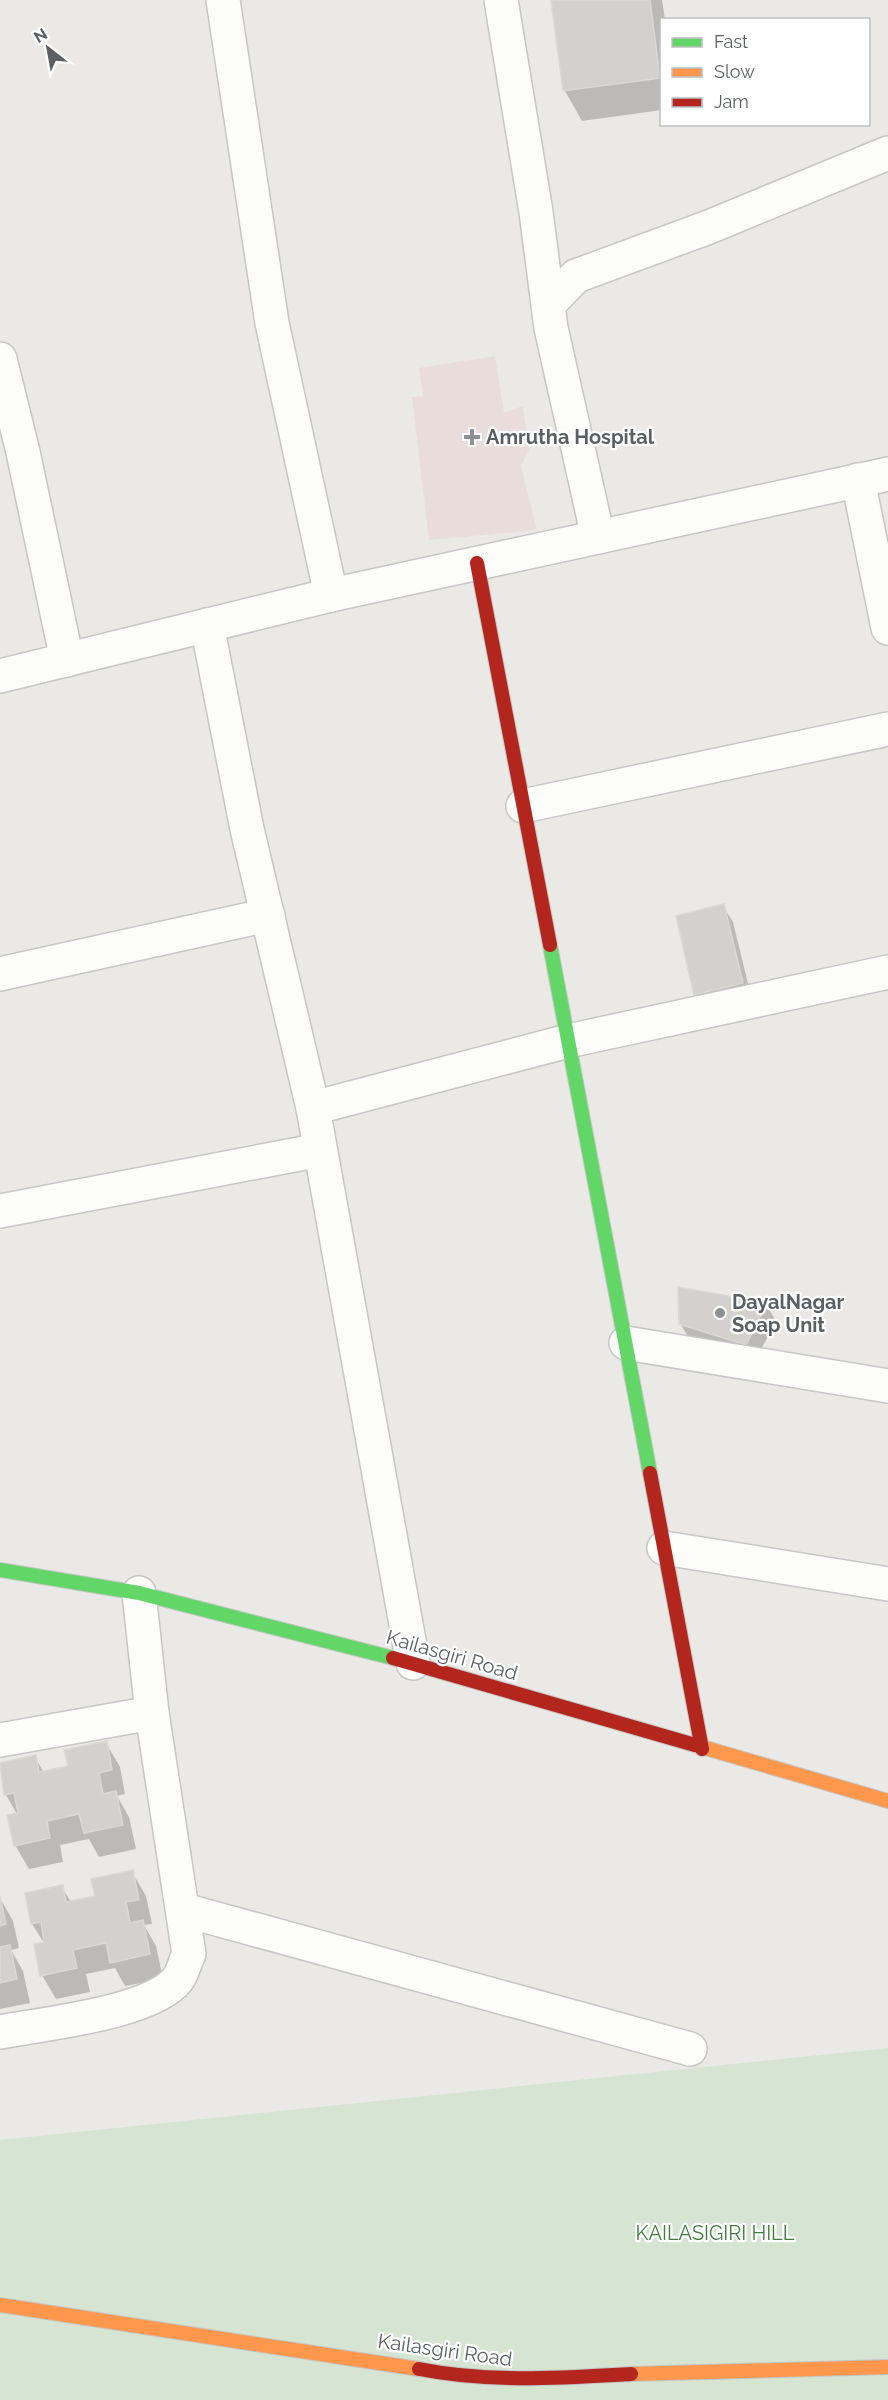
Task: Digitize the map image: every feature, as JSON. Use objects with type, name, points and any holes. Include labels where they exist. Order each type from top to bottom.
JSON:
[{"type":"street","points":[[223,0],[272,323],[331,595]]},
{"type":"street","points":[[501,0],[551,328],[598,537]]},
{"type":"street","points":[[549,303],[576,276],[709,227],[888,153]]},
{"type":"street","points":[[0,359],[23,452],[67,660]]},
{"type":"street","points":[[0,676],[331,595],[873,477],[888,628]]},
{"type":"street","points":[[477,563],[702,1749]]},
{"type":"street","points":[[207,626],[247,829],[313,1108],[413,1663]]},
{"type":"street","points":[[523,806],[888,729]]},
{"type":"street","points":[[0,974],[268,915]]},
{"type":"street","points":[[313,1108],[568,1041],[888,972]]},
{"type":"street","points":[[0,1211],[320,1150]]},
{"type":"street","points":[[626,1343],[888,1386]]},
{"type":"street","points":[[664,1548],[888,1584]]},
{"type":"street","name":"Kailasgiri Road","points":[[0,1570],[139,1593],[413,1663],[702,1749],[888,1801]]},
{"type":"street","points":[[0,2032],[119,2010],[157,1996],[178,1979],[189,1954],[152,1713],[139,1593]]},
{"type":"street","points":[[0,1740],[152,1713]]},
{"type":"street","points":[[184,1910],[690,2049]]},
{"type":"street","name":"Kailasgiri Road","points":[[0,2305],[391,2363],[456,2376],[515,2380],[683,2371],[888,2367]]},
{"type":"shaded area","name":"Amrutha Hospital","points":[[495,356],[504,413],[523,406],[529,450],[521,466],[537,530],[429,540],[412,397],[423,396],[419,368]]},
{"type":"green space","name":"KAILASIGIRI HILL","points":[[888,2048],[888,2400],[0,2400],[0,2140]]},
{"type":"building","points":[[551,0],[650,0],[660,78],[563,91]]},
{"type":"building","points":[[724,904],[743,983],[694,995],[676,916]]},
{"type":"building","name":"DayalNagar Soap Unit","points":[[678,1287],[767,1303],[746,1345],[679,1324]]},
{"type":"building","points":[[107,1741],[112,1770],[99,1773],[103,1794],[116,1791],[123,1825],[84,1833],[79,1814],[47,1821],[50,1838],[14,1846],[7,1815],[18,1813],[14,1793],[4,1795],[0,1763],[36,1755],[39,1772],[68,1766],[64,1750]]},
{"type":"building","points":[[133,1870],[139,1900],[126,1902],[130,1923],[143,1920],[150,1954],[110,1963],[106,1943],[73,1950],[77,1968],[40,1976],[34,1944],[44,1942],[41,1922],[31,1924],[25,1893],[63,1885],[66,1902],[95,1896],[91,1879]]},
{"type":"building","points":[[0,1896],[6,1924],[0,1926]]},
{"type":"building","points":[[10,1945],[17,1979],[0,1983],[0,1947]]},
{"type":"traffic: fast","points":[[550,945],[650,1473]]},
{"type":"traffic: fast","points":[[0,1570],[139,1593],[393,1658]]},
{"type":"traffic: slow","points":[[695,1745],[888,1801]]},
{"type":"traffic: slow","points":[[0,2305],[419,2369]]},
{"type":"traffic: slow","points":[[631,2374],[888,2367]]},
{"type":"traffic: jam","points":[[477,563],[550,945]]},
{"type":"traffic: jam","points":[[650,1473],[702,1749]]},
{"type":"traffic: jam","points":[[393,1658],[695,1745]]},
{"type":"traffic: jam","points":[[419,2369],[498,2378],[631,2374]]},
{"type":"place","name":"Amrutha Hospital","points":[[472,437]]},
{"type":"place","name":"DayalNagar Soap Unit","points":[[720,1313]]}]
